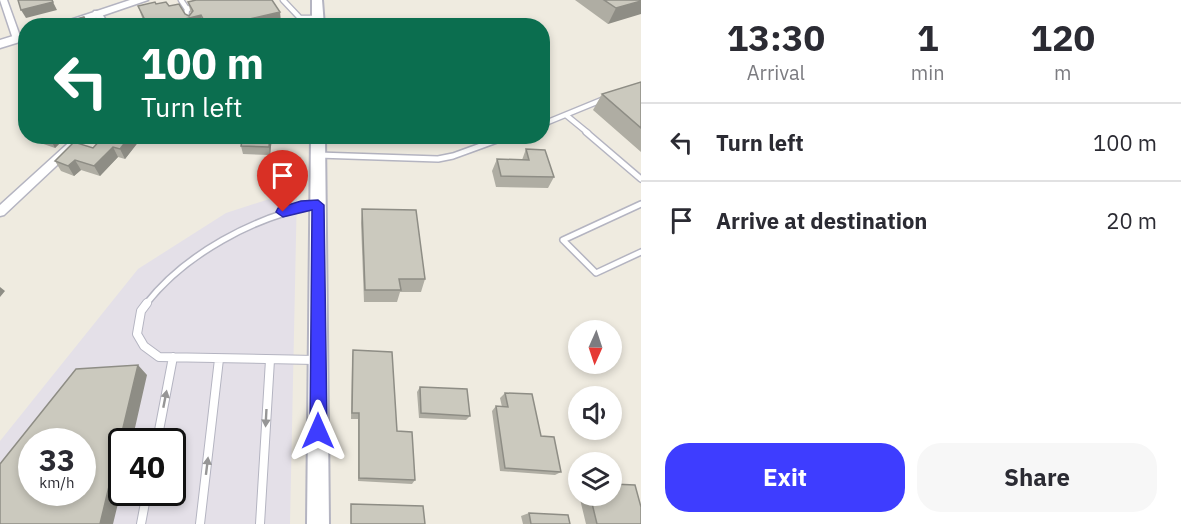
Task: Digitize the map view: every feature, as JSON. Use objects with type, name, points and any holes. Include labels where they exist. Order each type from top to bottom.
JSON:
[{"type":"main road","points":[[82,18],[139,0]]},
{"type":"main road","points":[[0,44],[18,39]]},
{"type":"street","points":[[3,0],[18,32]]},
{"type":"street","points":[[317,0],[318,18]]},
{"type":"street","points":[[97,13],[100,18]]},
{"type":"street","points":[[0,212],[74,144]]},
{"type":"street","points":[[318,146],[318,524]]},
{"type":"lane","points":[[181,0],[187,9],[187,18]]},
{"type":"lane","points":[[283,0],[300,18]]},
{"type":"lane","points":[[187,9],[205,5]]},
{"type":"lane","points":[[550,121],[609,98]]},
{"type":"lane","points":[[566,115],[641,179]]},
{"type":"lane","points":[[318,146],[438,159],[486,144]]},
{"type":"lane","points":[[641,204],[563,240],[596,273],[641,252]]},
{"type":"lane","points":[[318,205],[301,206],[257,222],[213,248],[162,284],[138,316],[136,332],[144,346],[159,357],[318,361]]},
{"type":"lane","points":[[159,428],[173,357]]},
{"type":"lane","points":[[200,524],[219,359]]},
{"type":"lane","points":[[260,524],[270,360]]},
{"type":"lane","points":[[141,524],[144,506]]},
{"type":"shaded area","points":[[297,190],[290,524],[0,524],[0,441],[138,269],[226,213]]},
{"type":"building","points":[[18,0],[52,0],[53,2],[21,10]]},
{"type":"building","points":[[196,0],[272,0],[280,12],[254,18],[203,18],[201,15],[189,18],[144,18],[138,6],[155,2],[156,4],[166,2],[169,6],[179,4],[189,16],[193,11],[188,2]]},
{"type":"building","points":[[604,0],[641,0],[641,1],[616,8]]},
{"type":"building","points":[[641,82],[641,128],[602,94]]},
{"type":"building","points":[[72,144],[93,148],[97,144],[124,144],[120,149],[113,147],[94,166],[75,160],[68,166],[55,161]]},
{"type":"building","points":[[241,144],[269,144],[269,147],[241,146]]},
{"type":"building","points":[[526,149],[545,150],[554,177],[501,176],[497,159],[529,160]]},
{"type":"building","points":[[362,209],[416,210],[425,279],[399,279],[401,290],[365,290]]},
{"type":"building","points":[[353,350],[392,352],[397,431],[412,432],[415,480],[359,478],[359,413],[352,413]]},
{"type":"building","points":[[138,365],[123,428],[108,428],[108,491],[100,524],[0,524],[0,464],[18,442],[18,506],[96,506],[96,428],[29,428],[76,369]]},
{"type":"building","points":[[420,387],[467,389],[470,416],[421,413]]},
{"type":"building","points":[[505,393],[532,394],[541,436],[554,437],[561,472],[505,468],[496,406],[508,407]]},
{"type":"building","points":[[622,484],[635,485],[641,507],[641,524],[597,524],[593,506],[622,506]]},
{"type":"building","points":[[351,504],[423,506],[425,524],[351,524]]},
{"type":"building","points":[[529,513],[568,515],[570,524],[531,524]]},
{"type":"route","points":[[283,212],[301,206],[318,205],[318,431]]}]
